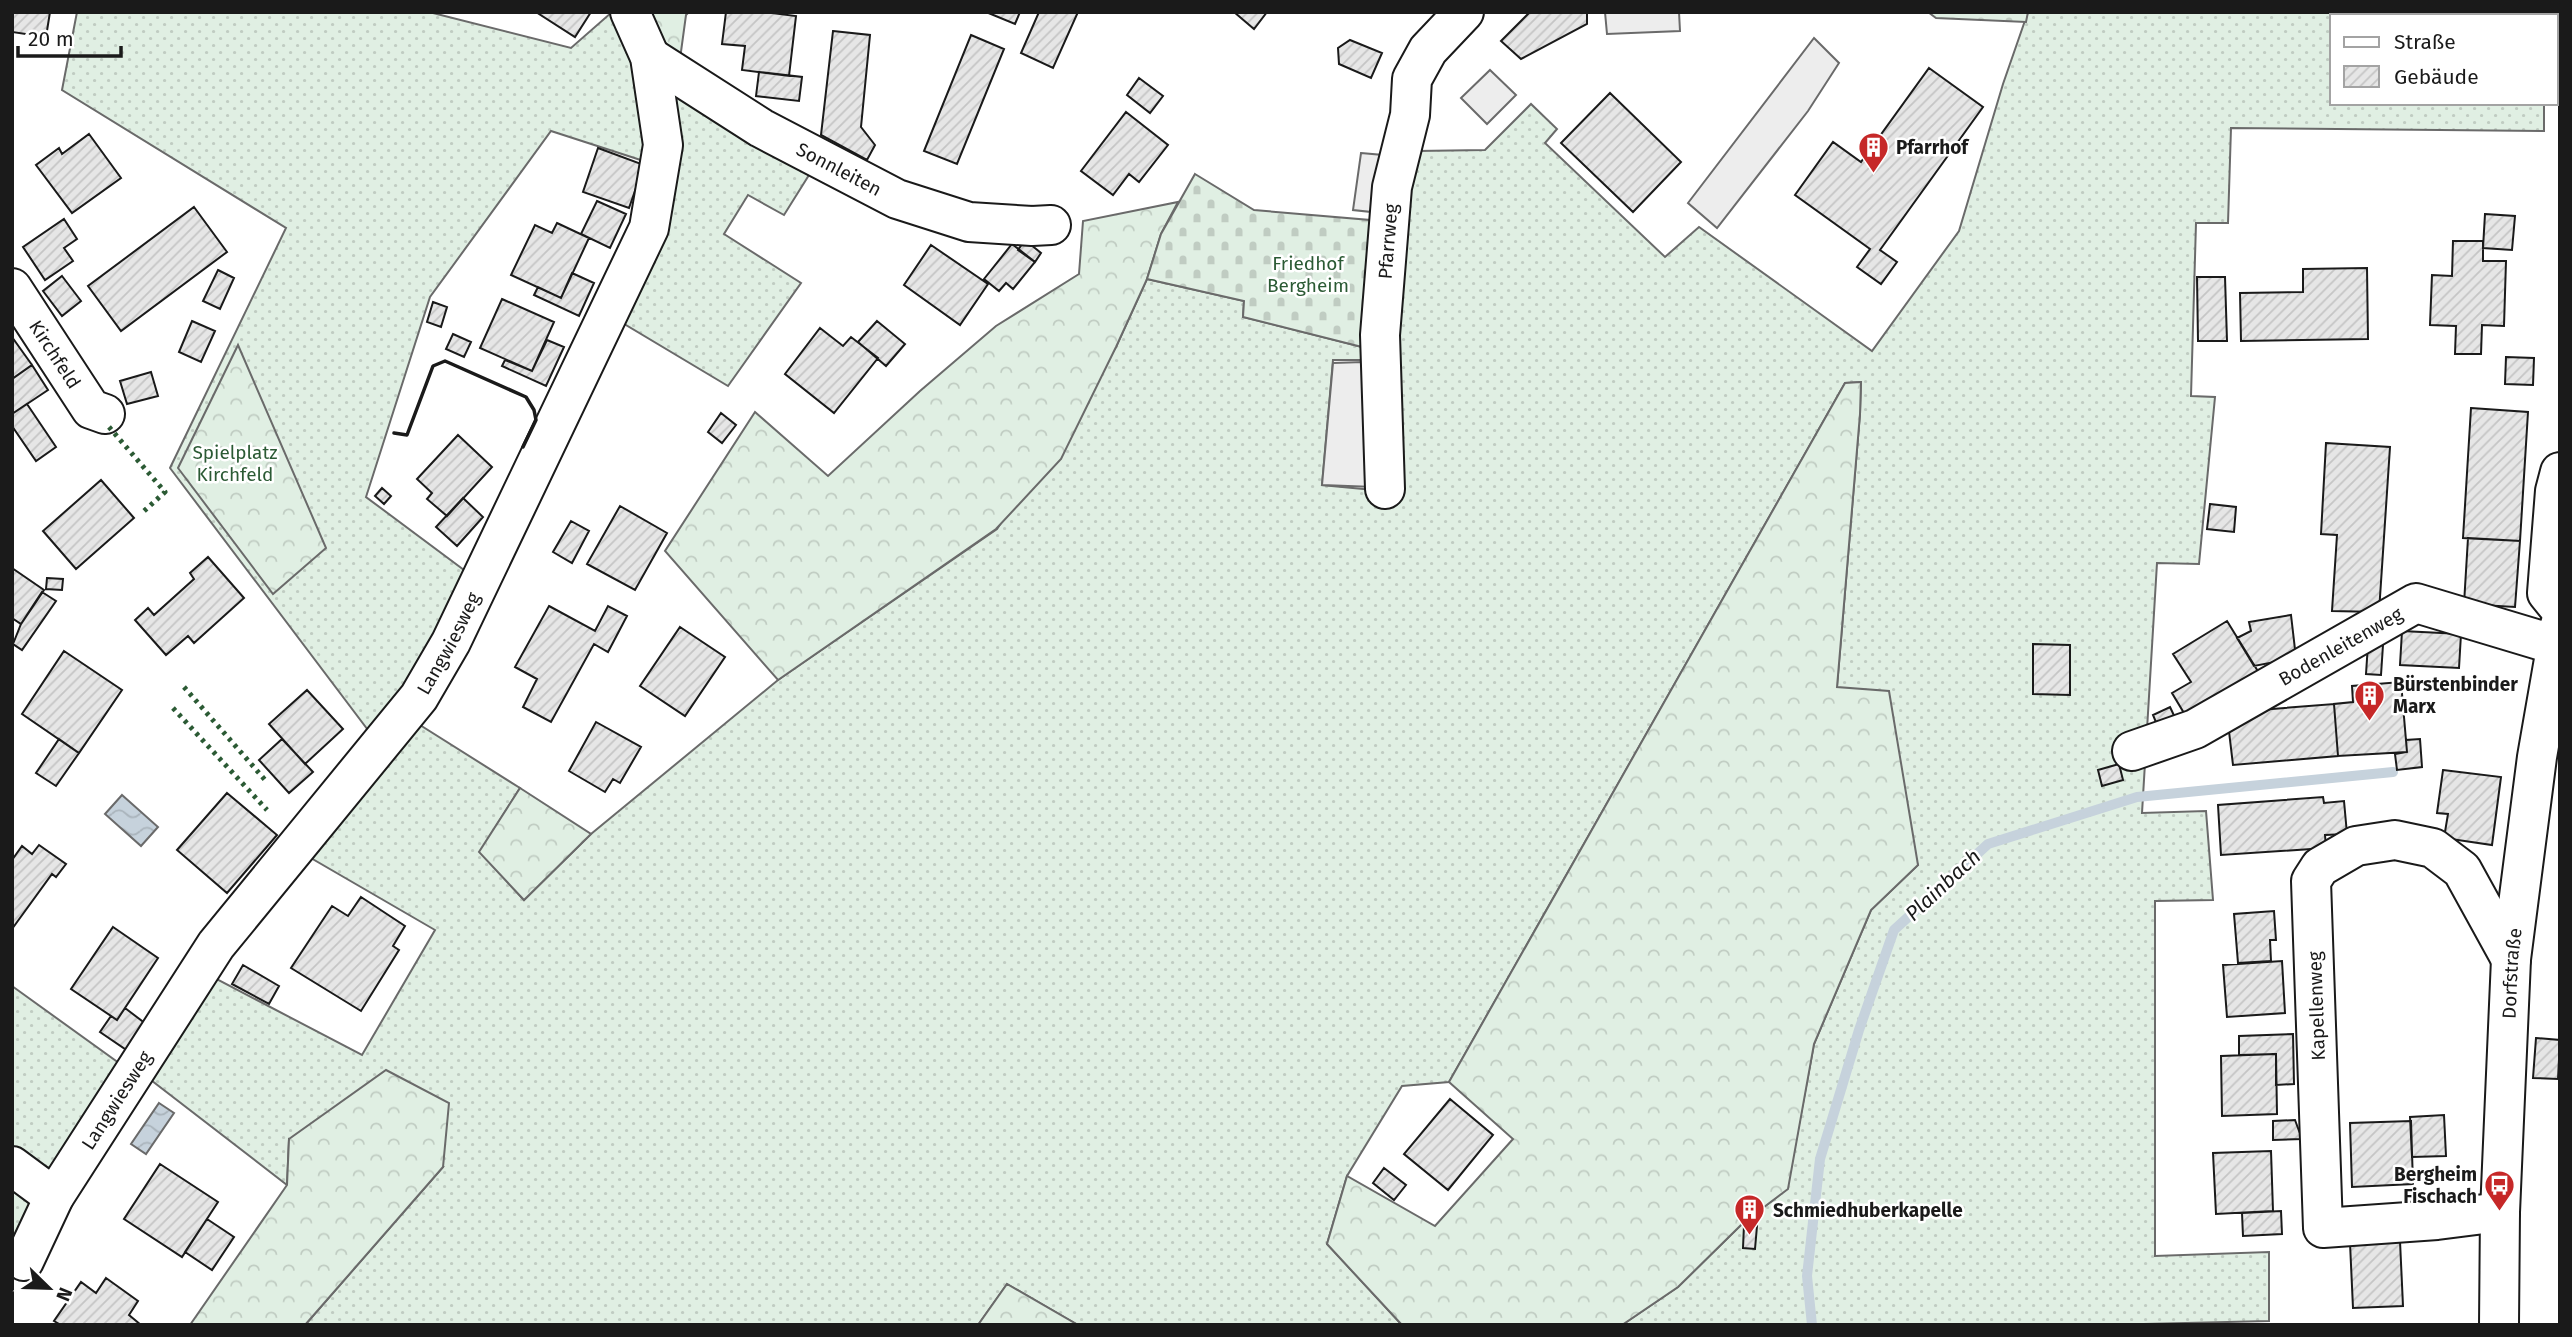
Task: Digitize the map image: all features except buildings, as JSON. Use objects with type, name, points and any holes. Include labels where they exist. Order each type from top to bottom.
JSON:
[{"type":"street","name":"Langwiesweg","points":[[24,1261],[54,1197],[216,944],[419,697],[451,642],[649,228],[663,145],[650,57],[630,12]]},
{"type":"street","name":"Pfarrweg","points":[[1385,489],[1380,335],[1392,187],[1410,115],[1412,79],[1428,50],[1464,12]]},
{"type":"street","name":"Sonnleiten","points":[[650,57],[761,128],[897,199],[969,222],[1051,225]]},
{"type":"street","name":"Kirchfeld","points":[[12,288],[91,409],[105,414]]},
{"type":"street","points":[[2559,626],[2547,593],[2555,491],[2560,472]]},
{"type":"street","name":"Bodenleitenweg","points":[[2133,751],[2195,729],[2416,603],[2559,626]]},
{"type":"street","name":"Dorfstraße","points":[[2499,1325],[2500,1212],[2511,960],[2537,757],[2554,689],[2559,626]]},
{"type":"street","name":"Kapellenweg","points":[[2500,1212],[2437,1220],[2323,1228],[2311,881],[2320,867],[2356,846],[2395,840],[2433,848],[2462,870],[2511,960]]},
{"type":"street","points":[[12,1166],[54,1197]]},
{"type":"green space","points":[[77,12],[429,12],[571,48],[612,12],[638,58],[653,164],[551,131],[430,297],[366,497],[472,576],[374,738],[170,468],[286,228],[62,90]]},
{"type":"green space","points":[[647,12],[689,12],[686,15],[680,59],[655,38]]},
{"type":"green space","points":[[1928,12],[2028,12],[2026,22],[1936,18]]},
{"type":"green space","points":[[2028,12],[2544,12],[2330,14],[2330,105],[2544,105],[2544,131],[2231,128],[2228,223],[2196,223],[2191,396],[2215,397],[2199,564],[2157,563],[2142,813],[2206,811],[2213,900],[2155,901],[2155,1256],[2269,1252],[2269,1321],[2102,1325],[1622,1325],[1678,1287],[1743,1223],[1787,1189],[1814,1044],[1871,910],[1918,865],[1837,687],[1861,382],[1845,383],[1449,1082],[1402,1086],[1347,1176],[1327,1244],[1402,1325],[1078,1325],[1007,1284],[978,1325],[305,1325],[443,1167],[289,1139],[287,1185],[147,1077],[211,976],[362,1055],[435,930],[304,854],[412,720],[520,788],[480,852],[524,900],[591,834],[778,680],[997,529],[1116,347],[1147,279],[1244,301],[1243,317],[1362,347],[1361,360],[1333,360],[1322,485],[1394,492],[1403,194],[1417,151],[1485,150],[1531,104],[1557,129],[1545,143],[1665,257],[1699,227],[1872,351],[1959,231],[2003,84]]},
{"type":"green space","points":[[692,94],[809,175],[784,215],[748,195],[724,234],[801,283],[728,386],[616,319],[674,95]]},
{"type":"green space","name":"Friedhof Bergheim","points":[[1195,174],[1254,210],[1370,220],[1362,347],[1243,317],[1244,301],[1147,279],[1161,234]]},
{"type":"green space","points":[[1178,202],[1161,234],[1147,279],[1061,459],[996,529],[778,680],[665,551],[755,412],[828,476],[920,391],[996,326],[1079,274],[1083,221]]},
{"type":"green space","name":"Spielplatz Kirchfeld","points":[[238,345],[326,548],[273,594],[178,468]]},
{"type":"green space","points":[[1861,382],[1837,687],[1889,691],[1918,865],[1871,910],[1814,1044],[1788,1189],[1743,1223],[1678,1287],[1622,1325],[1402,1325],[1327,1244],[1347,1176],[1435,1226],[1513,1139],[1449,1082],[1845,383]]},
{"type":"green space","points":[[520,788],[591,834],[524,900],[479,852]]},
{"type":"green space","points":[[12,986],[130,1071],[64,1165],[39,1169],[12,1157]]},
{"type":"green space","points":[[386,1070],[449,1103],[443,1167],[305,1325],[190,1325],[287,1185],[289,1139]]},
{"type":"green space","points":[[12,1186],[30,1200],[28,1231],[12,1257]]},
{"type":"green space","points":[[1007,1284],[1078,1325],[978,1325]]},
{"type":"shaded area","points":[[1605,12],[1679,12],[1680,31],[1607,34]]},
{"type":"shaded area","points":[[1814,38],[1839,63],[1808,111],[1717,228],[1688,203]]},
{"type":"shaded area","points":[[1490,70],[1516,95],[1487,124],[1461,98]]},
{"type":"shaded area","points":[[1361,153],[1383,155],[1391,214],[1353,210]]},
{"type":"shaded area","points":[[1363,362],[1374,487],[1322,485],[1333,363]]},
{"type":"water","points":[[122,795],[158,827],[141,846],[105,814]]},
{"type":"water","points":[[159,1103],[174,1113],[146,1154],[131,1144]]},
{"type":"waterway","name":"Plainbach","points":[[1812,1325],[1807,1276],[1820,1159],[1859,1030],[1894,930],[1988,844],[2137,797],[2393,772]]},
{"type":"hedge","points":[[109,427],[165,492],[143,512]]},
{"type":"hedge","points":[[184,687],[266,781]]},
{"type":"hedge","points":[[173,708],[267,810]]},
{"type":"wall","points":[[394,433],[407,435],[433,366],[445,361],[526,397],[534,410],[536,420],[523,447]]},
{"type":"place","name":"Pfarrhof","points":[[1873,174]]},
{"type":"place","name":"Bürstenbinder Marx","points":[[2370,722]]},
{"type":"place","name":"Bergheim Fischach","points":[[2500,1212]]},
{"type":"place","name":"Schmiedhuberkapelle","points":[[1750,1237]]}]
